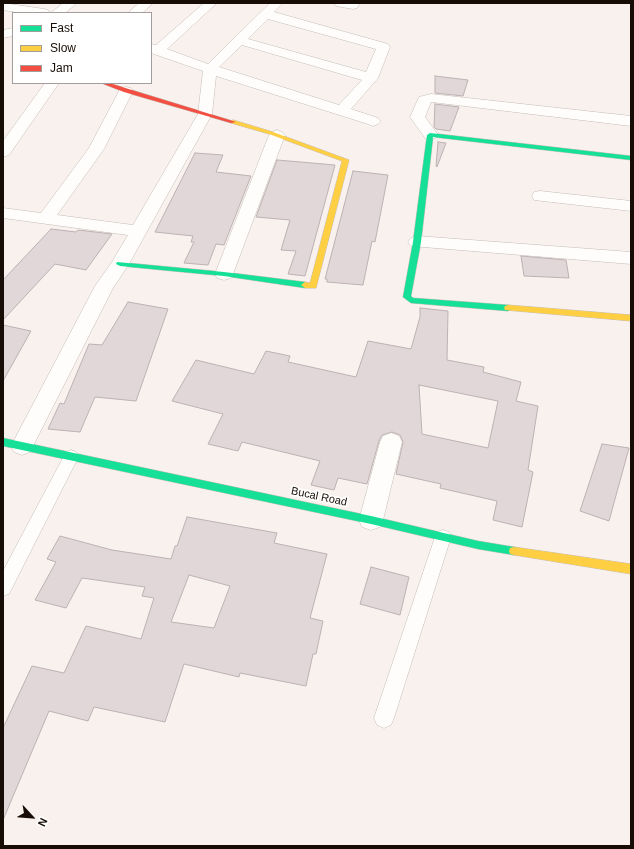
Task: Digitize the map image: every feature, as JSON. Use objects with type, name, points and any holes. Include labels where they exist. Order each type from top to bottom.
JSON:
[{"type":"street","points":[[58,12],[71,3]]},
{"type":"street","points":[[135,12],[147,3]]},
{"type":"street","points":[[154,49],[211,3]]},
{"type":"street","points":[[340,3],[353,5]]},
{"type":"street","points":[[3,6],[38,12]]},
{"type":"street","points":[[22,446],[104,286],[120,264],[205,114],[210,69],[271,8],[383,47],[371,78],[342,111]]},
{"type":"street","points":[[239,40],[371,78]]},
{"type":"street","points":[[154,49],[210,69],[372,121]]},
{"type":"street","points":[[3,152],[51,84]]},
{"type":"street","points":[[106,84],[126,92],[277,135],[346,160],[313,286],[224,274],[120,264]]},
{"type":"street","points":[[45,219],[96,149],[126,92]]},
{"type":"street","points":[[631,120],[431,98],[424,100],[416,117],[430,135],[417,242],[407,296],[410,299],[631,318]]},
{"type":"street","points":[[224,274],[277,135]]},
{"type":"street","points":[[430,135],[631,158]]},
{"type":"street","points":[[540,196],[631,206]]},
{"type":"street","points":[[3,214],[138,231]]},
{"type":"street","points":[[417,242],[631,258]]},
{"type":"street","name":"Bucal Road","points":[[3,442],[371,520],[478,545],[631,569]]},
{"type":"street","points":[[371,520],[391,442]]},
{"type":"lane","points":[[3,588],[71,456]]},
{"type":"lane","points":[[384,718],[443,537]]},
{"type":"building","points":[[435,76],[468,80],[463,96],[435,93]]},
{"type":"building","points":[[435,104],[459,107],[450,131],[436,129],[434,127]]},
{"type":"building","points":[[438,142],[446,143],[437,167],[436,166]]},
{"type":"building","points":[[195,153],[223,155],[216,172],[251,176],[224,245],[216,244],[208,265],[184,263],[194,242],[191,242],[193,236],[155,232]]},
{"type":"building","points":[[277,160],[335,165],[305,276],[288,274],[296,251],[281,250],[290,220],[256,217]]},
{"type":"building","points":[[353,171],[388,175],[375,242],[372,241],[363,285],[327,282],[327,279],[325,279]]},
{"type":"building","points":[[51,229],[76,232],[78,230],[112,234],[86,270],[55,264],[3,320],[3,280]]},
{"type":"building","points":[[521,256],[566,260],[569,278],[524,276]]},
{"type":"building","points":[[128,302],[168,309],[136,401],[95,397],[80,432],[48,429],[60,403],[64,404],[89,344],[102,345]]},
{"type":"building","points":[[420,308],[448,311],[447,360],[484,367],[483,372],[521,382],[516,401],[538,406],[528,470],[533,472],[522,527],[493,520],[497,501],[440,488],[441,484],[396,474],[403,442],[400,435],[392,432],[382,435],[379,441],[367,484],[338,478],[334,490],[311,485],[320,461],[242,442],[238,451],[208,444],[223,414],[172,401],[196,360],[254,374],[266,351],[290,356],[288,362],[356,377],[368,341],[411,349],[420,317]],"holes":[[[419,385],[498,401],[488,448],[422,434]]]},
{"type":"building","points":[[3,325],[31,331],[3,381]]},
{"type":"building","points":[[602,444],[629,448],[609,521],[580,511]]},
{"type":"building","points":[[187,517],[277,533],[274,543],[327,554],[310,618],[323,621],[316,654],[313,654],[306,686],[240,673],[239,677],[184,664],[165,722],[94,707],[88,721],[49,711],[3,820],[3,728],[32,666],[64,673],[86,626],[141,639],[154,598],[142,596],[145,587],[82,578],[66,608],[35,600],[56,562],[47,559],[60,536],[112,550],[171,559],[175,546],[177,546]],"holes":[[[189,575],[230,586],[214,628],[171,622]]]},
{"type":"building","points":[[371,567],[409,577],[400,615],[360,604]]},
{"type":"traffic: fast","points":[[508,308],[411,300],[407,297],[417,242],[430,135],[631,158]]},
{"type":"traffic: fast","points":[[120,264],[224,274],[305,285]]},
{"type":"traffic: fast","points":[[3,442],[371,520],[478,545],[514,551]]},
{"type":"traffic: slow","points":[[233,122],[271,133],[346,160],[313,286],[305,285]]},
{"type":"traffic: slow","points":[[508,308],[631,318]]},
{"type":"traffic: slow","points":[[514,551],[631,569]]},
{"type":"traffic: jam","points":[[107,84],[233,122]]}]
